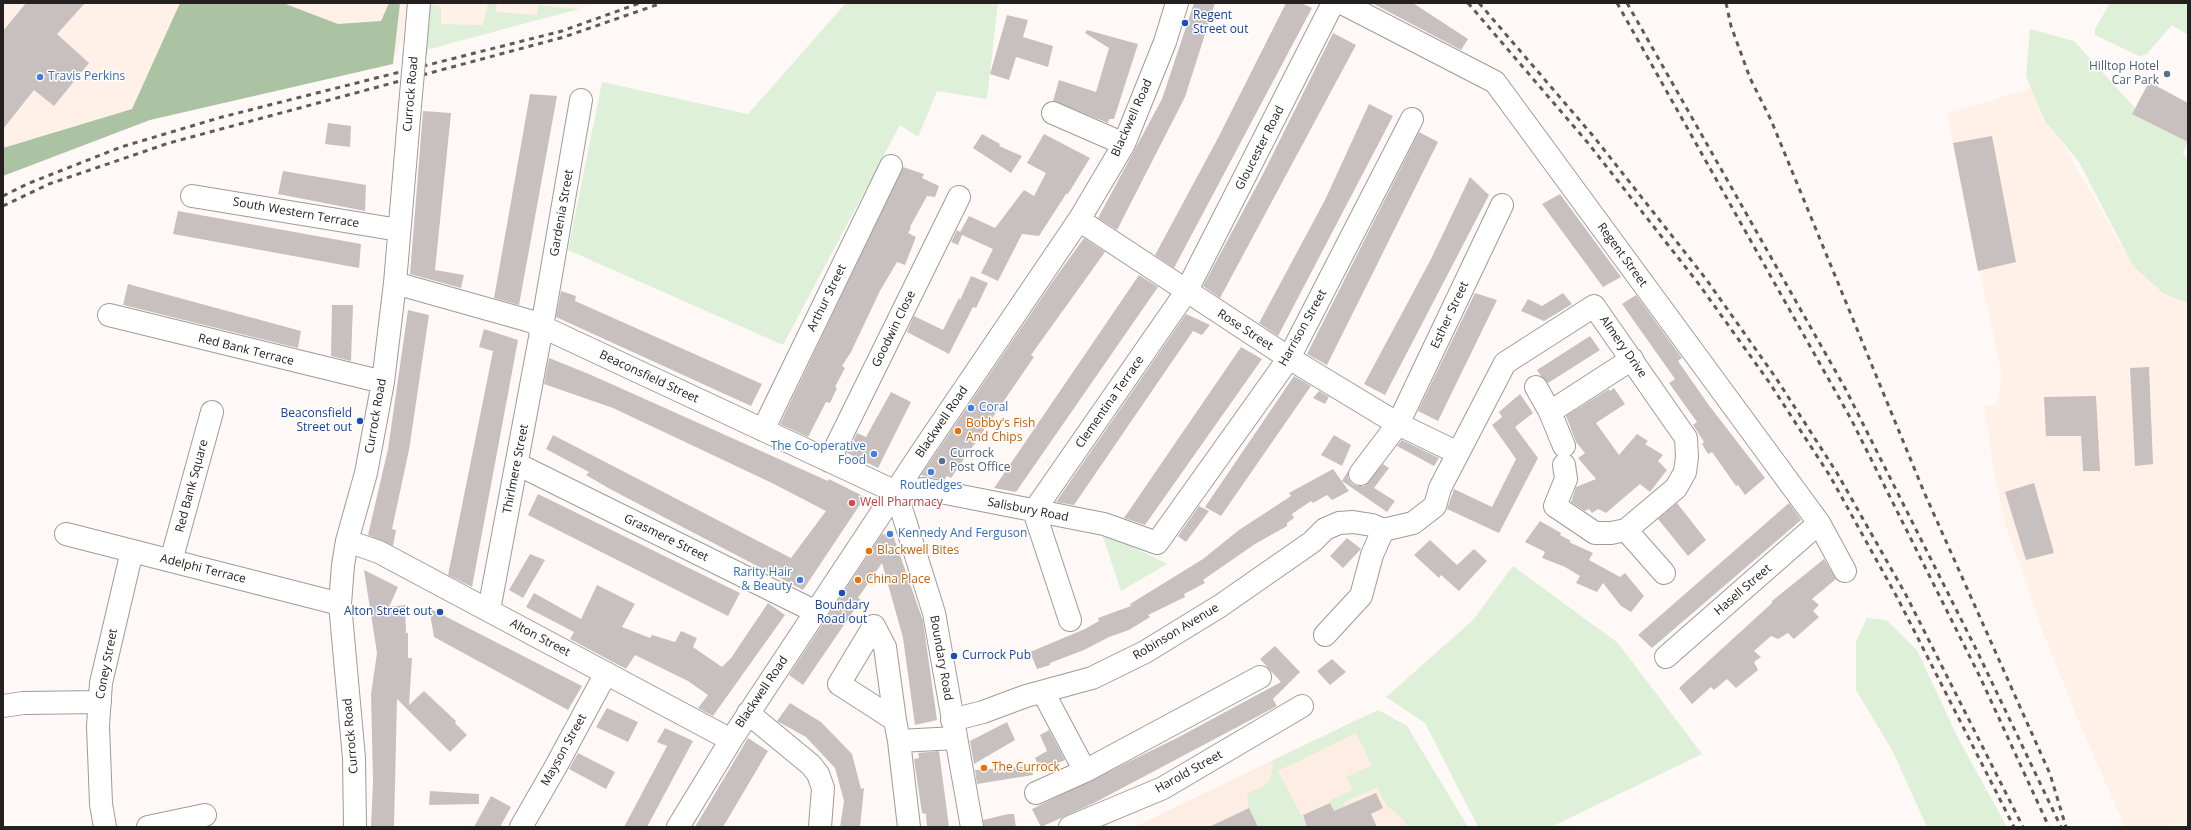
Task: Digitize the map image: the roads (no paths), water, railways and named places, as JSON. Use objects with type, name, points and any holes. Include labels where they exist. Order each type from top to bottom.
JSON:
[{"type":"street","name":"Currock Road","points":[[355,827],[354,758],[340,604],[347,541],[366,473],[383,382],[395,283],[419,3]]},
{"type":"street","name":"Blackwell Road","points":[[678,827],[748,713],[1079,220],[1124,144],[1165,42],[1176,3]]},
{"type":"street","name":"Gloucester Road","points":[[1186,292],[1333,3]]},
{"type":"street","name":"Regent Street","points":[[1342,3],[1495,82],[1820,523],[1845,571]]},
{"type":"street","name":"Gardenia Street","points":[[542,327],[581,100]]},
{"type":"street","points":[[1053,113],[1124,144]]},
{"type":"street","name":"Harrison Street","points":[[1157,544],[1289,358],[1412,119]]},
{"type":"street","name":"Arthur Street","points":[[763,430],[890,166]]},
{"type":"street","name":"South Western Terrace","points":[[192,196],[399,230]]},
{"type":"street","name":"Goodwin Close","points":[[829,461],[959,197]]},
{"type":"street","name":"Esther Street","points":[[1360,474],[1398,424],[1502,205]]},
{"type":"street","name":"Rose Street","points":[[1079,220],[1186,292],[1289,358],[1398,424],[1458,453]]},
{"type":"street","name":"Beaconsfield Street","points":[[395,283],[530,321],[896,492]]},
{"type":"street","name":"Clementina Terrace","points":[[1034,511],[1186,292]]},
{"type":"street","name":"Almery Drive","points":[[1383,530],[1413,523],[1435,506],[1440,488],[1505,363],[1594,306],[1686,438],[1688,457],[1685,472],[1676,488],[1626,530],[1611,534],[1595,533],[1555,506],[1566,479],[1564,456],[1550,412]]},
{"type":"street","name":"Red Bank Terrace","points":[[109,315],[383,382]]},
{"type":"street","name":"Thirlmere Street","points":[[488,610],[542,327]]},
{"type":"street","points":[[1536,387],[1550,412],[1632,359]]},
{"type":"street","name":"Red Bank Square","points":[[171,561],[212,412]]},
{"type":"street","name":"Grasmere Street","points":[[517,464],[816,612]]},
{"type":"street","name":"Salisbury Road","points":[[896,492],[925,489],[1104,524],[1157,544]]},
{"type":"street","name":"Boundary Road","points":[[896,492],[934,613],[972,827]]},
{"type":"street","points":[[1034,511],[1070,620]]},
{"type":"street","name":"Robinson Avenue","points":[[899,741],[954,729],[1043,692],[1092,678],[1145,652],[1220,606],[1312,542],[1326,529],[1339,523],[1353,522],[1372,525],[1383,530]]},
{"type":"street","name":"Hasell Street","points":[[1666,657],[1820,523]]},
{"type":"street","points":[[1325,635],[1361,596],[1372,555],[1383,530]]},
{"type":"street","points":[[1626,530],[1664,573]]},
{"type":"street","name":"Adelphi Terrace","points":[[66,534],[340,604]]},
{"type":"street","name":"Alton Street","points":[[347,541],[379,552],[731,740]]},
{"type":"street","name":"Coney Street","points":[[105,827],[101,804],[98,726],[101,682],[132,551]]},
{"type":"street","points":[[895,720],[839,684],[874,626],[885,647],[899,741],[909,827]]},
{"type":"street","name":"Mayson Street","points":[[521,827],[555,768],[606,673]]},
{"type":"street","points":[[1036,792],[1085,771],[1260,676]]},
{"type":"street","points":[[1043,692],[1085,771]]},
{"type":"street","points":[[3,706],[23,703],[100,702]]},
{"type":"street","name":"Harold Street","points":[[1070,827],[1163,788],[1302,706]]},
{"type":"street","points":[[748,713],[811,765],[818,774],[824,788],[820,827]]},
{"type":"street","points":[[148,827],[205,815]]},
{"type":"railway","points":[[3,196],[27,184],[121,147],[222,117],[562,31],[640,3]]},
{"type":"railway","points":[[3,206],[49,184],[169,143],[564,37],[662,3]]},
{"type":"railway","points":[[1468,3],[1588,143],[1698,283],[1769,382],[1830,476],[1898,599],[2014,827]]},
{"type":"railway","points":[[1479,3],[1594,137],[1706,279],[1776,378],[1837,473],[1906,595],[2023,827]]},
{"type":"railway","points":[[1617,3],[1851,419],[1980,677],[2049,827]]},
{"type":"railway","points":[[1627,3],[1845,388],[1977,651],[2061,827]]},
{"type":"railway","points":[[1726,3],[1731,26],[1750,78],[1771,120],[1924,492],[2050,774],[2066,827]]},
{"type":"place","name":"Regent Street out","points":[[1185,23]]},
{"type":"place","name":"Hilltop Hotel Car Park","points":[[2167,74]]},
{"type":"place","name":"Travis Perkins","points":[[40,77]]},
{"type":"place","name":"Coral","points":[[971,408]]},
{"type":"place","name":"Beaconsfield Street out","points":[[360,421]]},
{"type":"place","name":"Bobby's Fish And Chips","points":[[958,431]]},
{"type":"place","name":"The Co-operative Food","points":[[874,454]]},
{"type":"place","name":"Currock Post Office","points":[[942,461]]},
{"type":"place","name":"Routledges","points":[[931,472]]},
{"type":"place","name":"Well Pharmacy","points":[[852,503]]},
{"type":"place","name":"Kennedy And Ferguson","points":[[890,534]]},
{"type":"place","name":"Blackwell Bites","points":[[869,551]]},
{"type":"place","name":"Rarity Hair & Beauty","points":[[800,580]]},
{"type":"place","name":"China Place","points":[[858,580]]},
{"type":"place","name":"Boundary Road out","points":[[842,593]]},
{"type":"place","name":"Alton Street out","points":[[440,612]]},
{"type":"place","name":"Currock Pub","points":[[954,656]]},
{"type":"place","name":"The Currock","points":[[984,768]]}]
